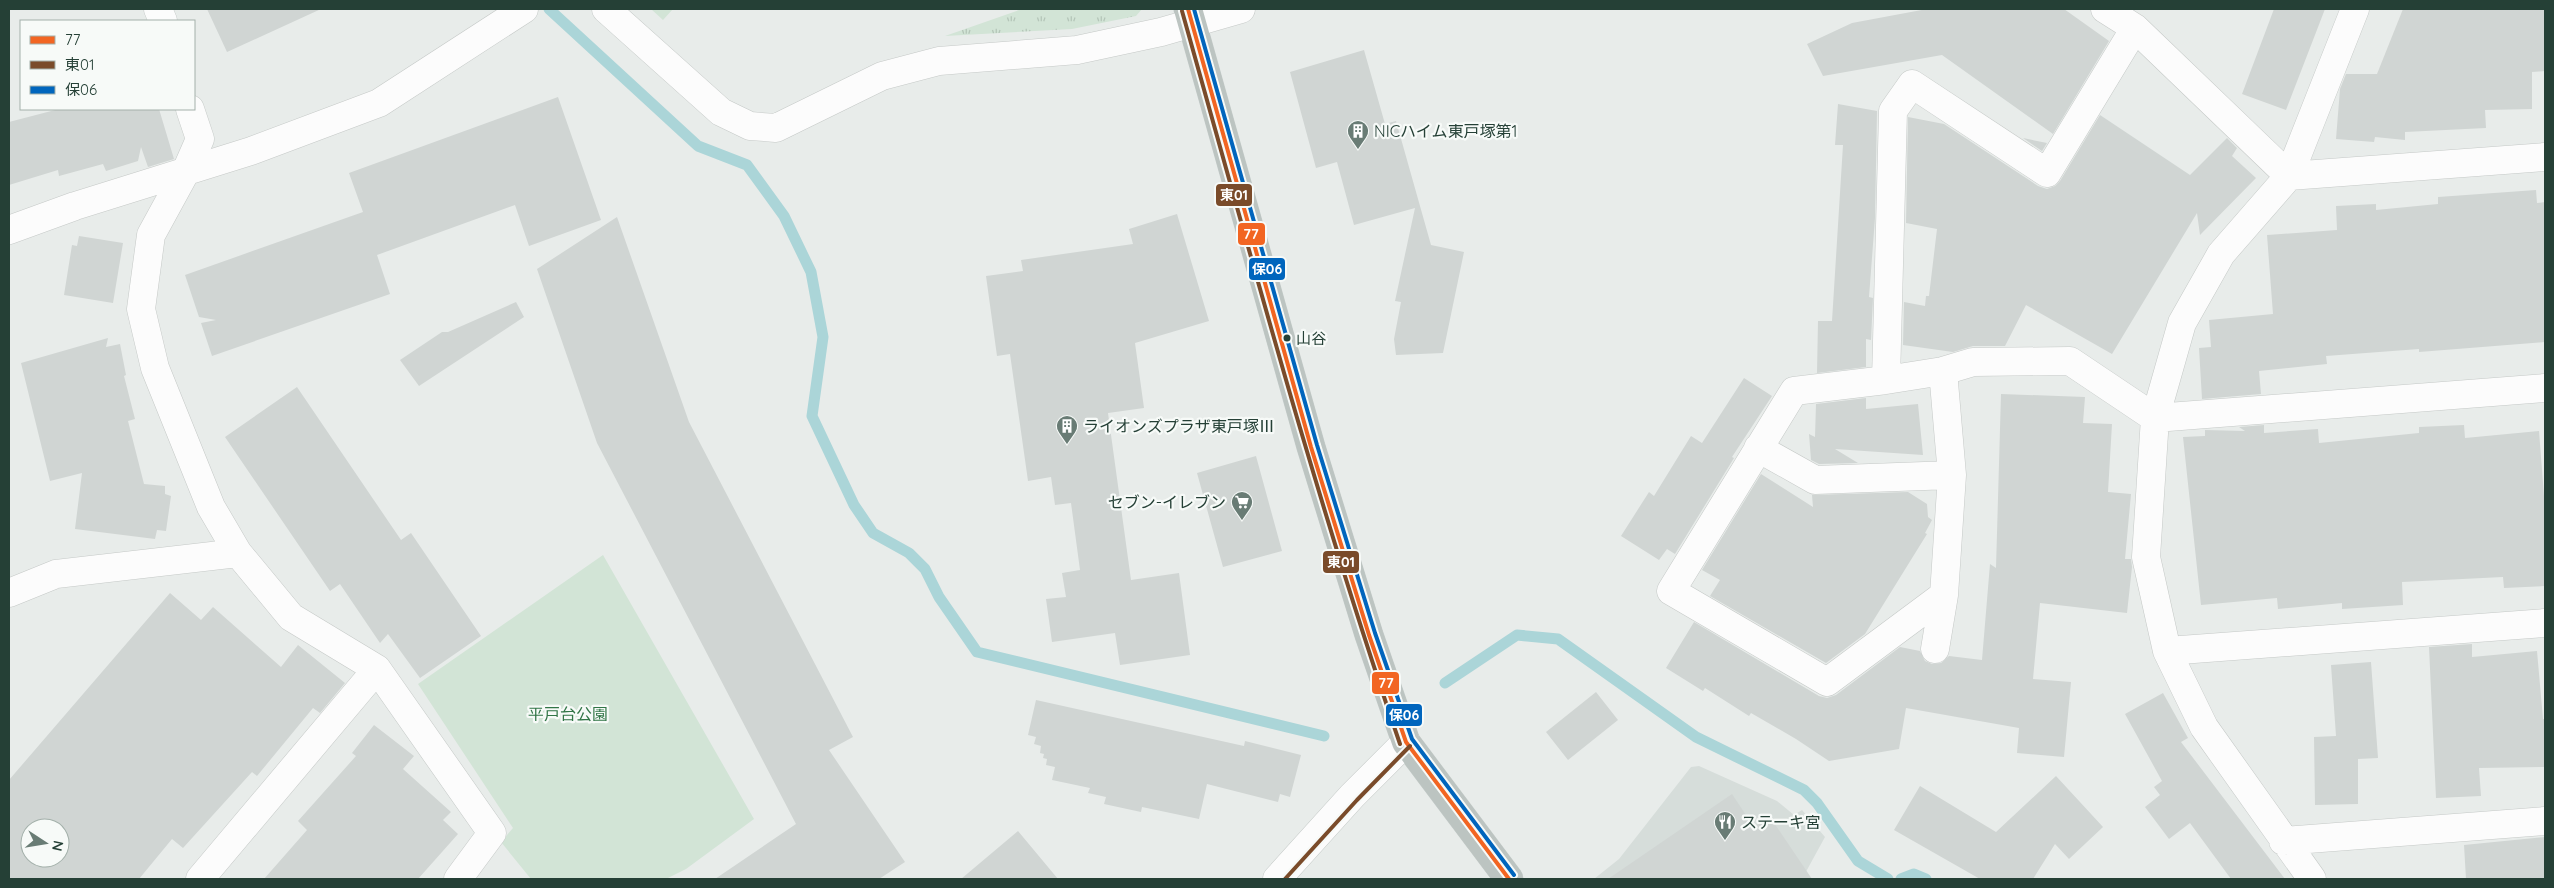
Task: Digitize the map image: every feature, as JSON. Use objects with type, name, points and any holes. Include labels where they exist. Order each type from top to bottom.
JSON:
[{"type":"highway","points":[[1190,16],[1311,447],[1369,635],[1406,742],[1509,879]]},
{"type":"street","points":[[9,230],[74,206],[251,151],[379,103],[524,9]]},
{"type":"street","points":[[606,9],[720,112],[750,126],[776,128],[882,76],[939,61],[1078,50],[1190,16],[1236,10]]},
{"type":"street","points":[[2105,9],[2135,28],[2289,176],[2545,157]]},
{"type":"street","points":[[2312,879],[2283,841],[2204,727],[2167,651],[2146,557],[2155,418],[2182,323],[2221,254],[2289,176],[2355,9]]},
{"type":"street","points":[[1886,380],[1893,111],[1912,84],[2047,173],[2135,28]]},
{"type":"street","points":[[190,110],[200,139],[186,171],[151,235],[141,309],[155,368],[211,507],[238,553],[291,617],[377,669],[492,833],[458,879]]},
{"type":"street","points":[[1944,596],[1827,682],[1671,591],[1794,391],[1943,371],[1973,362],[2070,361],[2155,418],[2545,388]]},
{"type":"street","points":[[1935,649],[1944,596],[1952,474],[1943,371]]},
{"type":"street","points":[[1758,448],[1815,480],[1952,474]]},
{"type":"street","points":[[9,592],[56,574],[238,553]]},
{"type":"street","points":[[2167,651],[2545,623]]},
{"type":"street","points":[[200,879],[377,669]]},
{"type":"street","points":[[1277,879],[1352,796],[1406,742]]},
{"type":"street","points":[[2283,841],[2545,822]]},
{"type":"shaded area","points":[[1699,766],[1777,801],[1794,815],[1802,810],[1825,837],[1802,879],[1594,879],[1619,859],[1691,767]]},
{"type":"green space","points":[[651,9],[673,9],[663,20]]},
{"type":"green space","points":[[1022,9],[1142,9],[1136,16],[1072,29],[945,36]]},
{"type":"green space","name":"平戸台公園","points":[[603,555],[754,819],[686,869],[666,879],[531,879],[501,842],[513,828],[418,684]]},
{"type":"building","points":[[207,9],[321,9],[227,52]]},
{"type":"building","points":[[1927,9],[2064,9],[2109,41],[2053,134],[1942,55],[1823,76],[1807,44],[1852,23]]},
{"type":"building","points":[[2274,9],[2325,9],[2286,110],[2242,94]]},
{"type":"building","points":[[2403,9],[2545,9],[2545,71],[2532,72],[2532,109],[2485,110],[2486,128],[2405,132],[2405,140],[2375,137],[2374,142],[2336,139],[2340,89],[2346,74],[2377,74]]},
{"type":"building","name":"NICハイム東戸塚第1","points":[[1364,50],[1385,124],[1396,121],[1431,245],[1464,252],[1443,353],[1396,355],[1394,339],[1401,302],[1395,301],[1415,208],[1354,225],[1337,162],[1316,168],[1290,72]]},
{"type":"building","points":[[558,97],[601,220],[529,246],[515,205],[377,255],[390,294],[212,356],[201,323],[216,320],[199,317],[185,275],[363,212],[349,173]]},
{"type":"building","points":[[1838,104],[1877,111],[1875,218],[1869,297],[1873,298],[1871,340],[1866,339],[1866,367],[1817,373],[1818,321],[1832,321],[1843,145],[1835,145]]},
{"type":"building","points":[[55,110],[159,110],[174,159],[148,167],[141,147],[138,161],[106,171],[103,164],[59,176],[58,170],[9,185],[9,122]]},
{"type":"building","points":[[2100,115],[2190,175],[2227,138],[2237,148],[2232,156],[2256,178],[2200,235],[2197,213],[2112,354],[2026,305],[2005,346],[1973,346],[1953,352],[1903,345],[1904,302],[1925,306],[1926,296],[1929,296],[1937,229],[1906,223],[1908,117],[1944,124],[2038,186],[2047,189],[2055,186],[2060,181]]},
{"type":"building","points":[[2023,138],[2047,143],[2042,151]]},
{"type":"building","points":[[2536,190],[2537,203],[2545,202],[2545,342],[2419,352],[2419,349],[2326,356],[2327,364],[2259,371],[2261,394],[2202,399],[2199,348],[2211,347],[2209,320],[2273,314],[2267,235],[2337,230],[2336,206],[2376,204],[2376,210],[2438,204],[2438,197]]},
{"type":"building","name":"ライオンズプラザ東戸塚Ⅲ","points":[[1177,214],[1209,321],[1135,343],[1144,408],[1108,413],[1131,580],[1179,573],[1190,655],[1120,665],[1115,633],[1052,642],[1046,599],[1066,597],[1062,573],[1080,570],[1071,503],[1055,505],[1051,477],[1028,481],[1010,354],[997,356],[986,276],[1023,271],[1021,260],[1133,244],[1129,229]]},
{"type":"building","points":[[617,217],[689,422],[853,737],[829,750],[905,862],[879,879],[715,879],[796,824],[597,443],[537,269]]},
{"type":"building","points":[[79,236],[123,243],[113,303],[64,295],[72,245],[77,246]]},
{"type":"building","points":[[516,302],[524,317],[419,386],[400,360],[442,332],[448,332]]},
{"type":"building","points":[[108,338],[106,347],[120,344],[126,375],[124,376],[135,419],[128,421],[144,484],[165,486],[165,494],[171,496],[166,531],[157,530],[155,539],[75,529],[82,473],[50,481],[21,363]]},
{"type":"building","points":[[1744,378],[1772,396],[1732,457],[1734,458],[1675,554],[1667,549],[1659,560],[1621,536],[1649,492],[1654,496],[1691,436],[1702,443]]},
{"type":"building","points":[[297,387],[401,540],[411,533],[481,636],[420,678],[388,634],[380,643],[340,584],[330,591],[225,437]]},
{"type":"building","points":[[2001,394],[2085,397],[2083,423],[2112,424],[2108,492],[2131,494],[2125,559],[2131,559],[2132,567],[2127,613],[2040,603],[2033,679],[2071,682],[2064,757],[2017,753],[2019,728],[1906,708],[1899,749],[1829,761],[1751,713],[1749,716],[1705,688],[1703,691],[1666,668],[1694,622],[1819,696],[1827,698],[1836,695],[1900,647],[1920,651],[1925,661],[1932,664],[1941,663],[1949,656],[1982,660],[1990,564],[1996,568]]},
{"type":"building","points":[[1866,398],[1866,409],[1918,404],[1923,455],[1835,449],[1858,463],[1819,464],[1811,460],[1809,434],[1815,437],[1816,404]]},
{"type":"building","points":[[2264,425],[2264,433],[2318,429],[2319,443],[2419,433],[2419,427],[2464,425],[2465,438],[2539,431],[2545,509],[2545,586],[2504,588],[2503,577],[2402,582],[2403,605],[2342,609],[2342,603],[2278,609],[2277,598],[2201,605],[2183,437],[2205,436],[2205,430],[2245,431],[2239,427]]},
{"type":"building","name":"セブン-イレブン","points":[[1256,456],[1282,551],[1223,567],[1197,473]]},
{"type":"building","points":[[1761,474],[1813,507],[1812,495],[1908,492],[1927,504],[1928,517],[1932,520],[1925,533],[1927,534],[1865,634],[1826,663],[1710,596],[1720,580],[1702,570]]},
{"type":"building","points":[[170,593],[201,620],[213,607],[281,667],[298,645],[345,683],[320,713],[313,708],[257,776],[252,772],[183,848],[172,839],[139,879],[9,879],[9,780]]},
{"type":"building","points":[[2472,644],[2472,657],[2537,651],[2543,719],[2545,719],[2545,767],[2479,768],[2481,796],[2436,798],[2429,647]]},
{"type":"building","points":[[2371,662],[2378,758],[2358,759],[2358,804],[2315,805],[2314,737],[2336,736],[2331,665]]},
{"type":"building","points":[[1596,692],[1618,720],[1568,760],[1546,732]]},
{"type":"building","points":[[2163,693],[2188,738],[2181,742],[2285,879],[2231,879],[2190,823],[2169,839],[2145,807],[2160,795],[2154,787],[2162,781],[2125,714]]},
{"type":"building","points":[[1036,700],[1244,746],[1245,741],[1301,755],[1290,797],[1280,794],[1278,802],[1207,784],[1199,819],[1142,807],[1141,812],[1104,804],[1106,797],[1088,793],[1090,788],[1052,780],[1055,767],[1046,765],[1047,759],[1043,758],[1044,754],[1040,753],[1041,746],[1034,744],[1036,737],[1028,735]]},
{"type":"building","points":[[374,725],[414,756],[403,769],[451,812],[443,820],[458,834],[418,879],[264,879],[307,830],[298,821],[356,756],[352,753]]},
{"type":"building","points":[[2056,776],[2103,827],[2069,859],[2055,844],[2033,879],[1980,879],[1894,830],[1920,786],[1996,832]]},
{"type":"building","name":"ステーキ宮","points":[[1732,794],[1754,827],[1770,817],[1812,879],[1608,879]]},
{"type":"building","points":[[1018,831],[1058,879],[961,879]]},
{"type":"building","points":[[2545,837],[2545,879],[2466,879],[2464,845]]},
{"type":"waterway","points":[[549,9],[698,146],[747,165],[784,216],[811,272],[823,337],[812,416],[854,505],[873,533],[909,553],[925,569],[939,597],[977,652],[1324,736]]},
{"type":"waterway","points":[[1445,683],[1517,635],[1558,639],[1696,737],[1804,790],[1817,803],[1858,861],[1888,879]]},
{"type":"waterway","points":[[1901,879],[1914,874],[1926,879]]},
{"type":"transit line","name":"77","points":[[1188,9],[1311,447],[1369,635],[1406,742],[1509,879]]},
{"type":"transit line","name":"保06","points":[[1194,9],[1317,445],[1375,633],[1412,739],[1514,875]]},
{"type":"transit line","name":"東01","points":[[1182,11],[1259,287],[1313,471],[1400,744]]},
{"type":"transit line","name":"東01","points":[[1285,879],[1357,800],[1410,746]]},
{"type":"place","name":"NICハイム東戸塚第1","points":[[1358,150]]},
{"type":"place","name":"山谷","points":[[1287,338]]},
{"type":"place","name":"ライオンズプラザ東戸塚Ⅲ","points":[[1067,445]]},
{"type":"place","name":"セブン-イレブン","points":[[1242,521]]},
{"type":"place","name":"ステーキ宮","points":[[1725,841]]}]
